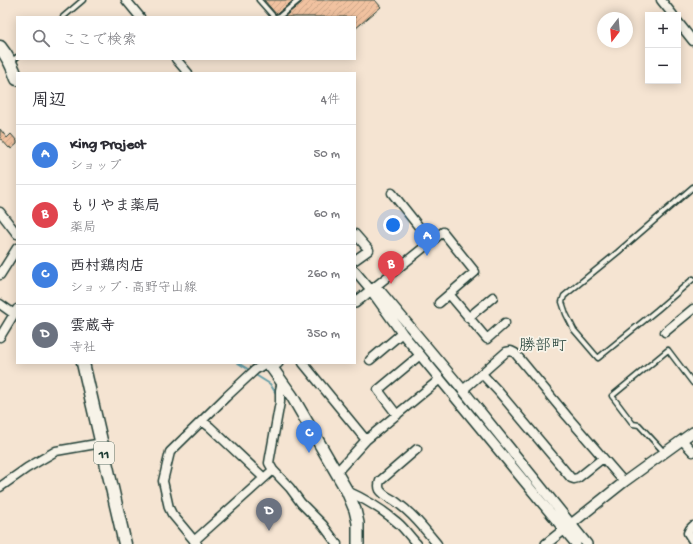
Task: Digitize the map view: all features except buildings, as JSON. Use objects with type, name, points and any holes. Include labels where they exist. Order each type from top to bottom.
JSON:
[{"type":"main road","points":[[0,47],[14,60],[16,73]]},
{"type":"main road","name":"11","points":[[83,364],[125,544]]},
{"type":"main road","points":[[271,364],[298,406],[347,491],[355,510],[358,523],[358,544]]},
{"type":"street","points":[[126,0],[139,16]]},
{"type":"street","points":[[661,0],[671,12]]},
{"type":"street","points":[[681,26],[693,40]]},
{"type":"street","points":[[177,60],[187,72]]},
{"type":"street","points":[[392,193],[431,242]]},
{"type":"street","points":[[1,215],[16,233]]},
{"type":"street","points":[[356,302],[443,232],[475,272],[439,303]]},
{"type":"street","points":[[356,235],[368,250],[356,259]]},
{"type":"street","points":[[0,275],[16,250]]},
{"type":"street","points":[[356,271],[402,333],[442,381],[567,526],[588,544]]},
{"type":"street","points":[[371,290],[381,292],[463,390],[567,526],[576,544]]},
{"type":"street","points":[[449,294],[486,339],[505,323]]},
{"type":"street","points":[[468,318],[493,297]]},
{"type":"street","points":[[0,304],[16,312],[0,337]]},
{"type":"street","points":[[665,332],[693,309]]},
{"type":"street","points":[[370,360],[402,333]]},
{"type":"street","points":[[463,390],[506,352],[511,351],[515,353],[624,482]]},
{"type":"street","points":[[397,415],[378,390],[420,355]]},
{"type":"street","points":[[270,473],[195,542],[172,514],[169,508],[163,481],[170,452],[255,370],[271,364]]},
{"type":"street","points":[[304,364],[366,440]]},
{"type":"street","points":[[482,374],[498,391],[570,478],[578,478],[604,458]]},
{"type":"street","points":[[336,473],[366,440],[442,381],[452,377]]},
{"type":"street","points":[[270,473],[269,463],[280,402],[282,381]]},
{"type":"street","points":[[202,421],[290,488],[301,503],[323,525],[337,544]]},
{"type":"street","points":[[546,544],[624,482],[693,432]]},
{"type":"street","points":[[682,440],[693,452]]},
{"type":"street","points":[[0,487],[27,468],[56,451],[102,443]]},
{"type":"street","points":[[417,449],[380,481],[379,488],[380,491],[396,501],[412,514],[437,544]]},
{"type":"street","points":[[347,491],[364,499],[385,513],[417,544]]},
{"type":"street","points":[[693,526],[688,534],[693,541]]},
{"type":"lane","points":[[64,16],[83,0]]},
{"type":"lane","points":[[259,0],[273,16]]},
{"type":"lane","points":[[280,16],[298,0]]},
{"type":"lane","points":[[693,187],[618,252],[564,296],[562,302],[574,330],[598,358],[693,279]]},
{"type":"lane","points":[[665,453],[639,425],[633,424],[612,396],[668,350],[693,383]]},
{"type":"waterway","points":[[240,364],[251,371]]},
{"type":"waterway","points":[[254,374],[270,384],[277,395]]},
{"type":"place","name":"King Project","points":[[427,256]]},
{"type":"place","name":"もりやま薬局","points":[[391,284]]},
{"type":"place","name":"西村鶏肉店","points":[[309,453]]},
{"type":"place","name":"雲蔵寺","points":[[269,531]]},
{"type":"district","name":"勝部町","points":[[543,344]]}]
